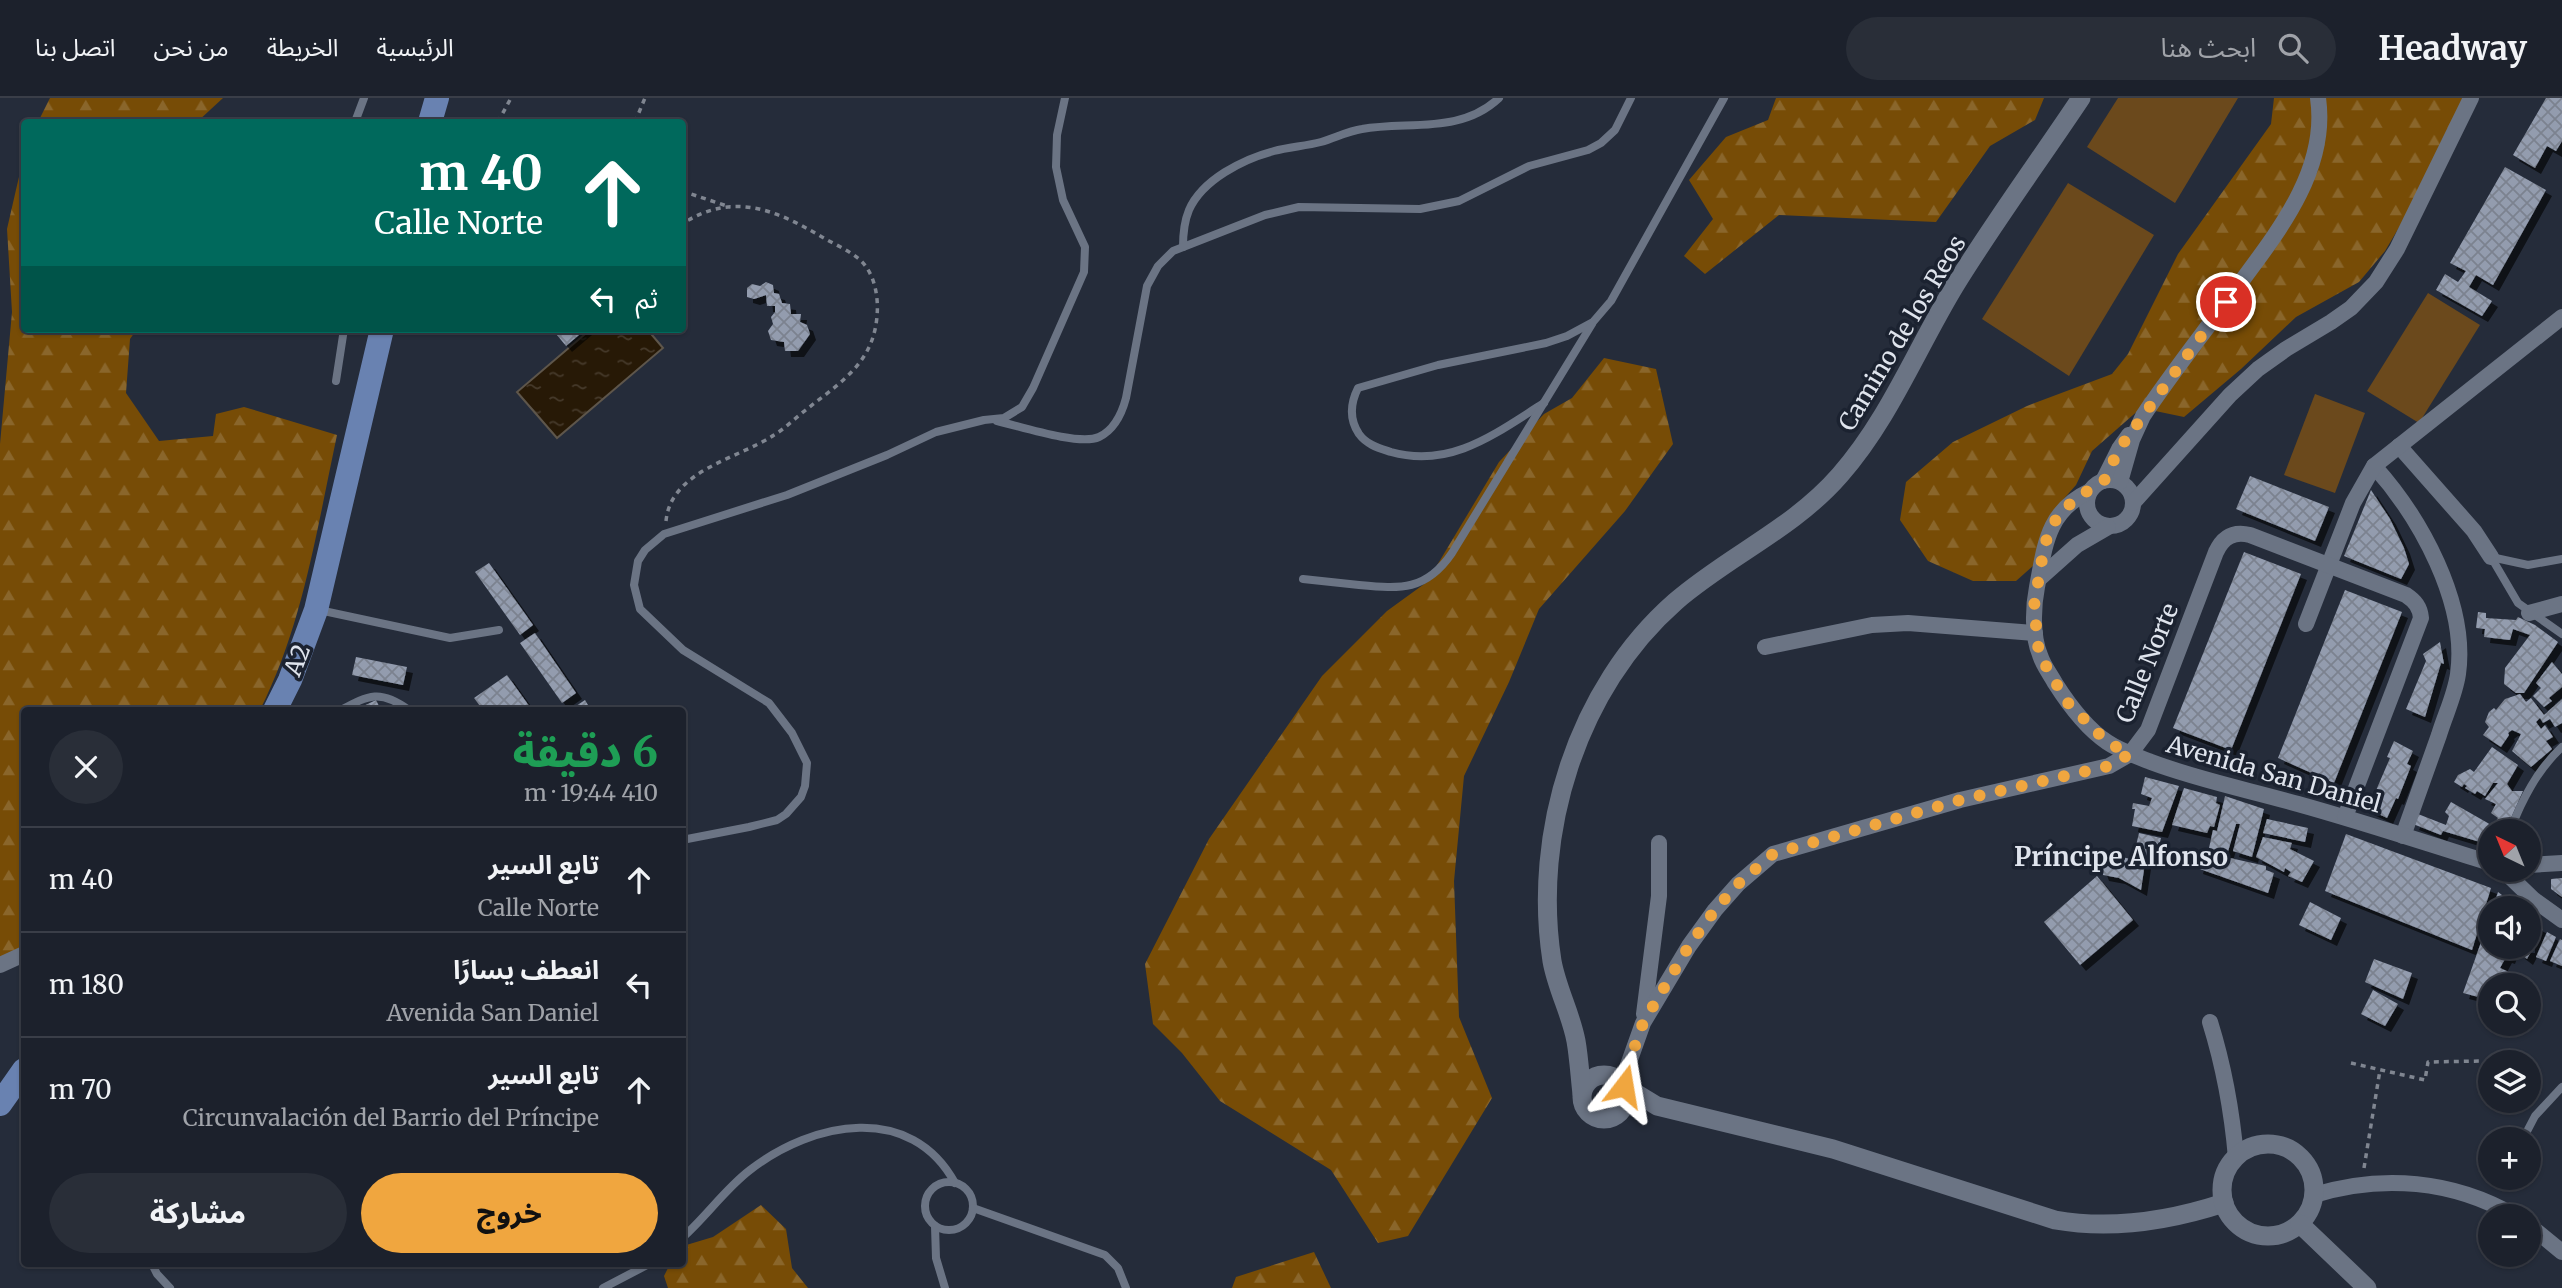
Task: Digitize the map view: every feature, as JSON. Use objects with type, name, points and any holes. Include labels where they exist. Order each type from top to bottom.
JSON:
[{"type":"main road","points":[[431,119],[437,98]]},
{"type":"main road","name":"A2","points":[[276,707],[290,680],[316,610],[381,333]]},
{"type":"main road","points":[[0,1104],[21,1074]]},
{"type":"street","name":"Camino de los Reos","points":[[1581,1094],[1576,1039],[1553,962],[1550,878],[1559,805],[1567,774],[1590,714],[1623,659],[1666,611],[1713,572],[1792,521],[1838,478],[1858,454],[1895,397],[1931,326],[1961,277],[2081,98]]},
{"type":"street","points":[[2108,527],[2095,522],[2087,511],[2087,498],[2105,485],[2119,449],[2257,261],[2300,194],[2311,168],[2320,128],[2318,98]]},
{"type":"street","points":[[2040,578],[2077,545],[2108,527],[2123,523],[2133,503],[2230,395],[2258,369],[2286,349],[2331,323],[2376,282],[2397,249],[2471,98]]},
{"type":"street","points":[[2306,624],[2353,503],[2374,466],[2562,317]]},
{"type":"street","points":[[2399,446],[2474,531],[2491,557]]},
{"type":"street","points":[[2374,466],[2407,506],[2432,551],[2454,614],[2459,646],[2454,690],[2403,836]]},
{"type":"street","points":[[2105,485],[2129,491],[2133,503]]},
{"type":"street","name":"Avenida San Daniel","points":[[2105,485],[2076,498],[2057,517],[2045,543],[2034,606],[2035,633],[2039,654],[2067,702],[2107,742],[2187,776],[2345,817],[2478,859]]},
{"type":"street","name":"Calle Norte","points":[[1643,1023],[1670,976],[1715,910],[1738,884],[1773,854],[1960,800],[2109,766],[2130,754],[2148,730],[2220,542],[2229,535],[2240,533],[2412,599],[2420,610],[2421,618],[2345,817]]},
{"type":"street","points":[[2529,613],[2562,604]]},
{"type":"street","points":[[1765,647],[1872,625],[1908,623],[2035,633]]},
{"type":"street","points":[[1618,1081],[1643,1023],[1659,896],[1659,843]]},
{"type":"street","points":[[2541,864],[2562,863]]},
{"type":"street","points":[[2515,882],[2533,899],[2562,919]]},
{"type":"street","points":[[3,965],[21,956]]},
{"type":"street","points":[[2210,1022],[2223,1065],[2236,1157]]},
{"type":"street","name":"Camino de los Reos","points":[[1576,1039],[1618,1081],[1646,1101],[1670,1110]]},
{"type":"street","points":[[1600,1074],[1618,1081],[1627,1095],[1621,1112],[1612,1118],[1598,1119],[1586,1110],[1581,1094],[1591,1079],[1600,1074]]},
{"type":"street","points":[[1621,1112],[1670,1110],[1833,1149],[2063,1221],[2102,1225],[2157,1220],[2224,1203]]},
{"type":"street","points":[[2265,1144],[2281,1146],[2295,1153],[2307,1164],[2314,1179],[2314,1195],[2310,1211],[2300,1224],[2287,1233],[2256,1235],[2241,1228],[2230,1217],[2224,1203],[2222,1187],[2227,1171],[2236,1157],[2249,1148],[2265,1144]]},
{"type":"street","points":[[2314,1195],[2361,1183],[2409,1183],[2432,1186],[2491,1204]]},
{"type":"street","points":[[2300,1224],[2367,1288]]},
{"type":"street","points":[[2541,1235],[2562,1252]]},
{"type":"lane","points":[[356,119],[364,98]]},
{"type":"lane","points":[[994,420],[1013,414],[1028,398],[1084,272],[1085,247],[1063,200],[1056,167],[1057,135],[1065,98]]},
{"type":"lane","points":[[1183,247],[1184,228],[1193,202],[1207,186],[1244,162],[1275,150],[1320,142],[1361,129],[1426,125],[1464,119],[1499,98]]},
{"type":"lane","points":[[686,839],[777,820],[801,797],[807,763],[792,733],[769,703],[683,650],[640,609],[634,585],[638,561],[653,541],[664,534],[787,495],[936,432],[984,420],[994,420],[1062,437],[1097,438],[1107,431],[1123,410],[1147,286],[1165,258],[1183,247],[1265,215],[1299,207],[1420,209],[1460,201],[1529,166],[1588,150],[1601,143],[1615,130],[1631,98]]},
{"type":"lane","points":[[1303,579],[1394,589],[1415,584],[1436,573],[1452,553],[1594,321],[1611,301],[1724,98]]},
{"type":"lane","points":[[1544,403],[1473,446],[1449,454],[1424,457],[1398,454],[1369,444],[1357,430],[1351,409],[1358,388],[1438,365],[1546,343],[1567,336],[1594,321]]},
{"type":"lane","points":[[335,381],[343,333]]},
{"type":"lane","points":[[2491,557],[2528,565],[2562,559]]},
{"type":"lane","points":[[2491,557],[2509,590],[2529,613],[2562,634]]},
{"type":"lane","points":[[316,610],[450,639],[499,630]]},
{"type":"lane","points":[[347,707],[367,697],[377,697],[405,707]]},
{"type":"lane","points":[[2515,819],[2538,776],[2562,747]]},
{"type":"lane","points":[[2529,1127],[2535,1116],[2562,1087]]},
{"type":"lane","points":[[686,1234],[731,1187],[768,1157],[811,1137],[834,1131],[882,1128],[904,1134],[927,1147],[955,1183],[969,1192],[973,1208],[971,1216],[959,1228],[943,1230],[935,1226],[926,1213],[927,1196],[939,1185],[955,1183]]},
{"type":"lane","points":[[973,1208],[1105,1255],[1118,1268],[1126,1288]]},
{"type":"lane","points":[[935,1226],[936,1258],[946,1288]]},
{"type":"lane","points":[[154,1267],[170,1288]]},
{"type":"lane","points":[[603,1288],[643,1267]]},
{"type":"path","points":[[500,119],[511,98]]},
{"type":"path","points":[[636,119],[645,98]]},
{"type":"path","points":[[686,192],[732,208]]},
{"type":"path","points":[[664,534],[666,514],[684,484],[774,435],[849,375],[867,352],[876,326],[875,290],[868,272],[858,259],[778,213],[762,208],[732,208],[707,213],[686,222]]},
{"type":"path","points":[[2351,1063],[2425,1080],[2428,1062],[2478,1061]]},
{"type":"path","points":[[2361,1183],[2380,1070]]},
{"type":"green space","points":[[50,98],[223,98],[200,119],[40,119]]},
{"type":"green space","points":[[1776,98],[2044,98],[2035,120],[1990,146],[1936,222],[1779,215],[1705,274],[1684,256],[1713,219],[1689,180],[1726,137],[1768,120]]},
{"type":"green space","points":[[2274,98],[2465,98],[2417,197],[2385,251],[2359,282],[2296,317],[2241,369],[2184,417],[2141,408],[2092,451],[2076,485],[2061,502],[2043,557],[2016,581],[1973,581],[1928,561],[1900,520],[1906,482],[1953,442],[2027,406],[2112,374],[2128,354],[2178,254],[2271,124]]},
{"type":"green space","points":[[21,168],[21,333],[134,333],[130,339],[126,393],[159,441],[213,436],[216,414],[244,407],[337,435],[298,610],[275,678],[261,707],[21,707],[21,953],[0,962],[0,444],[12,312],[7,229]]},
{"type":"green space","points":[[1604,358],[1656,369],[1673,444],[1625,511],[1539,609],[1509,682],[1464,776],[1454,881],[1459,1017],[1492,1098],[1408,1236],[1378,1243],[1331,1170],[1220,1101],[1182,1053],[1153,1024],[1145,964],[1209,839],[1322,676],[1387,611],[1427,582],[1499,462],[1544,414],[1572,398]]},
{"type":"green space","points":[[761,1205],[786,1229],[792,1268],[808,1288],[668,1288],[664,1276],[668,1267],[686,1267],[686,1245],[713,1237]]},
{"type":"green space","points":[[1314,1252],[1331,1288],[1232,1288],[1236,1277]]},
{"type":"shaded area","points":[[2118,98],[2238,98],[2175,203],[2087,147]]},
{"type":"shaded area","points":[[2068,183],[2154,235],[2069,376],[1982,319]]},
{"type":"shaded area","points":[[2428,293],[2480,325],[2419,423],[2367,391]]},
{"type":"shaded area","points":[[2315,394],[2365,413],[2335,493],[2284,475]]},
{"type":"water","points":[[586,333],[650,333],[663,348],[557,438],[517,392]]},
{"type":"building","points":[[2546,98],[2562,98],[2562,141],[2556,151],[2547,146],[2535,168],[2513,155]]},
{"type":"building","points":[[2505,167],[2546,190],[2493,285],[2476,275],[2469,287],[2492,301],[2482,316],[2436,290],[2445,274],[2458,282],[2466,271],[2450,263]]},
{"type":"building","points":[[766,282],[773,285],[774,293],[779,294],[782,303],[790,304],[791,314],[801,314],[800,322],[807,325],[810,334],[798,351],[785,351],[784,342],[771,340],[768,331],[773,324],[771,317],[775,306],[767,306],[766,295],[754,299],[747,297],[747,288],[752,284],[760,286]]},
{"type":"building","points":[[555,333],[581,333],[566,346]]},
{"type":"building","points":[[2250,476],[2329,507],[2315,541],[2236,509]]},
{"type":"building","points":[[2371,490],[2390,519],[2404,548],[2409,564],[2401,579],[2344,556]]},
{"type":"building","points":[[2244,552],[2301,574],[2231,750],[2173,728]]},
{"type":"building","points":[[489,563],[533,625],[520,635],[475,572]]},
{"type":"building","points":[[2345,590],[2402,612],[2334,783],[2278,758]]},
{"type":"building","points":[[2478,612],[2486,613],[2486,618],[2516,620],[2518,617],[2535,625],[2558,642],[2524,693],[2516,693],[2504,684],[2505,668],[2530,635],[2513,629],[2510,640],[2484,637],[2485,629],[2476,628]]},
{"type":"building","points":[[535,633],[576,693],[562,703],[520,643]]},
{"type":"building","points":[[2440,642],[2444,664],[2441,663],[2425,717],[2406,709],[2426,661],[2423,654]]},
{"type":"building","points":[[356,657],[407,667],[403,685],[352,675]]},
{"type":"building","points":[[2552,662],[2562,674],[2562,687],[2549,698],[2552,701],[2544,707],[2533,696],[2541,688],[2536,683]]},
{"type":"building","points":[[507,675],[530,707],[481,707],[474,698]]},
{"type":"building","points":[[2520,694],[2526,702],[2531,698],[2544,715],[2562,699],[2562,723],[2555,727],[2550,719],[2543,723],[2540,718],[2536,722],[2541,729],[2545,725],[2553,737],[2546,741],[2552,749],[2531,767],[2512,751],[2521,734],[2512,730],[2501,747],[2483,735],[2489,727],[2485,722],[2489,712],[2494,708],[2496,710],[2505,699]]},
{"type":"building","points":[[376,700],[380,707],[361,707]]},
{"type":"building","points":[[585,700],[589,707],[574,707]]},
{"type":"building","points":[[2394,741],[2413,751],[2407,764],[2411,766],[2387,818],[2368,809],[2390,758],[2387,757]]},
{"type":"building","points":[[2492,747],[2518,765],[2507,784],[2512,791],[2523,791],[2510,819],[2497,819],[2491,813],[2496,804],[2485,799],[2498,783],[2493,783],[2485,796],[2477,791],[2475,794],[2465,788],[2467,786],[2464,784],[2462,787],[2454,782],[2458,775],[2470,769],[2474,772]]},
{"type":"building","points":[[2145,777],[2179,786],[2162,832],[2132,826],[2135,809],[2132,809],[2133,803],[2149,806],[2152,798],[2141,794]]},
{"type":"building","points":[[2184,788],[2217,797],[2216,803],[2220,805],[2214,827],[2210,826],[2207,833],[2172,825]]},
{"type":"building","points":[[2225,796],[2264,809],[2252,857],[2233,851],[2240,824],[2236,824],[2227,855],[2209,848],[2213,830],[2217,831]]},
{"type":"building","points":[[2451,802],[2481,819],[2478,819],[2478,841],[2443,831],[2441,835],[2413,824],[2418,814],[2446,825],[2449,816],[2445,812]]},
{"type":"building","points":[[2267,819],[2308,828],[2305,842],[2263,833]]},
{"type":"building","points":[[2139,833],[2161,838],[2156,859],[2134,854]]},
{"type":"building","points":[[2346,834],[2491,888],[2489,896],[2478,896],[2478,930],[2472,950],[2325,891]]},
{"type":"building","points":[[2263,837],[2292,843],[2290,849],[2314,861],[2302,882],[2288,876],[2291,872],[2285,868],[2284,872],[2256,857]]},
{"type":"building","points":[[2100,851],[2145,863],[2141,890],[2119,878],[2103,875],[2099,863]]},
{"type":"building","points":[[2201,851],[2229,862],[2230,858],[2266,866],[2266,870],[2274,873],[2268,893],[2197,868]]},
{"type":"building","points":[[2097,876],[2133,920],[2080,965],[2044,922]]},
{"type":"building","points":[[2562,878],[2562,897],[2551,889],[2551,879]]},
{"type":"building","points":[[2310,902],[2341,918],[2331,940],[2299,925]]},
{"type":"building","points":[[2547,932],[2556,937],[2546,961],[2541,959],[2541,946]]},
{"type":"building","points":[[2560,939],[2562,940],[2562,966],[2550,961]]},
{"type":"building","points":[[2478,951],[2478,959],[2505,959],[2500,968],[2511,973],[2478,973],[2478,997],[2463,993]]},
{"type":"building","points":[[2374,959],[2412,973],[2403,999],[2365,982]]},
{"type":"building","points":[[2373,990],[2398,1004],[2385,1026],[2361,1014]]},
{"type":"district","name":"Príncipe Alfonso","points":[[2121,856]]},
{"type":"route","points":[[1624,1086],[1622,1083],[1643,1023],[1689,946],[1738,884],[1773,854],[1960,800],[2109,766],[2130,754],[2107,742],[2067,702],[2039,654],[2034,606],[2045,543],[2057,517],[2066,506],[2104,481],[2119,449],[2226,302]]}]
